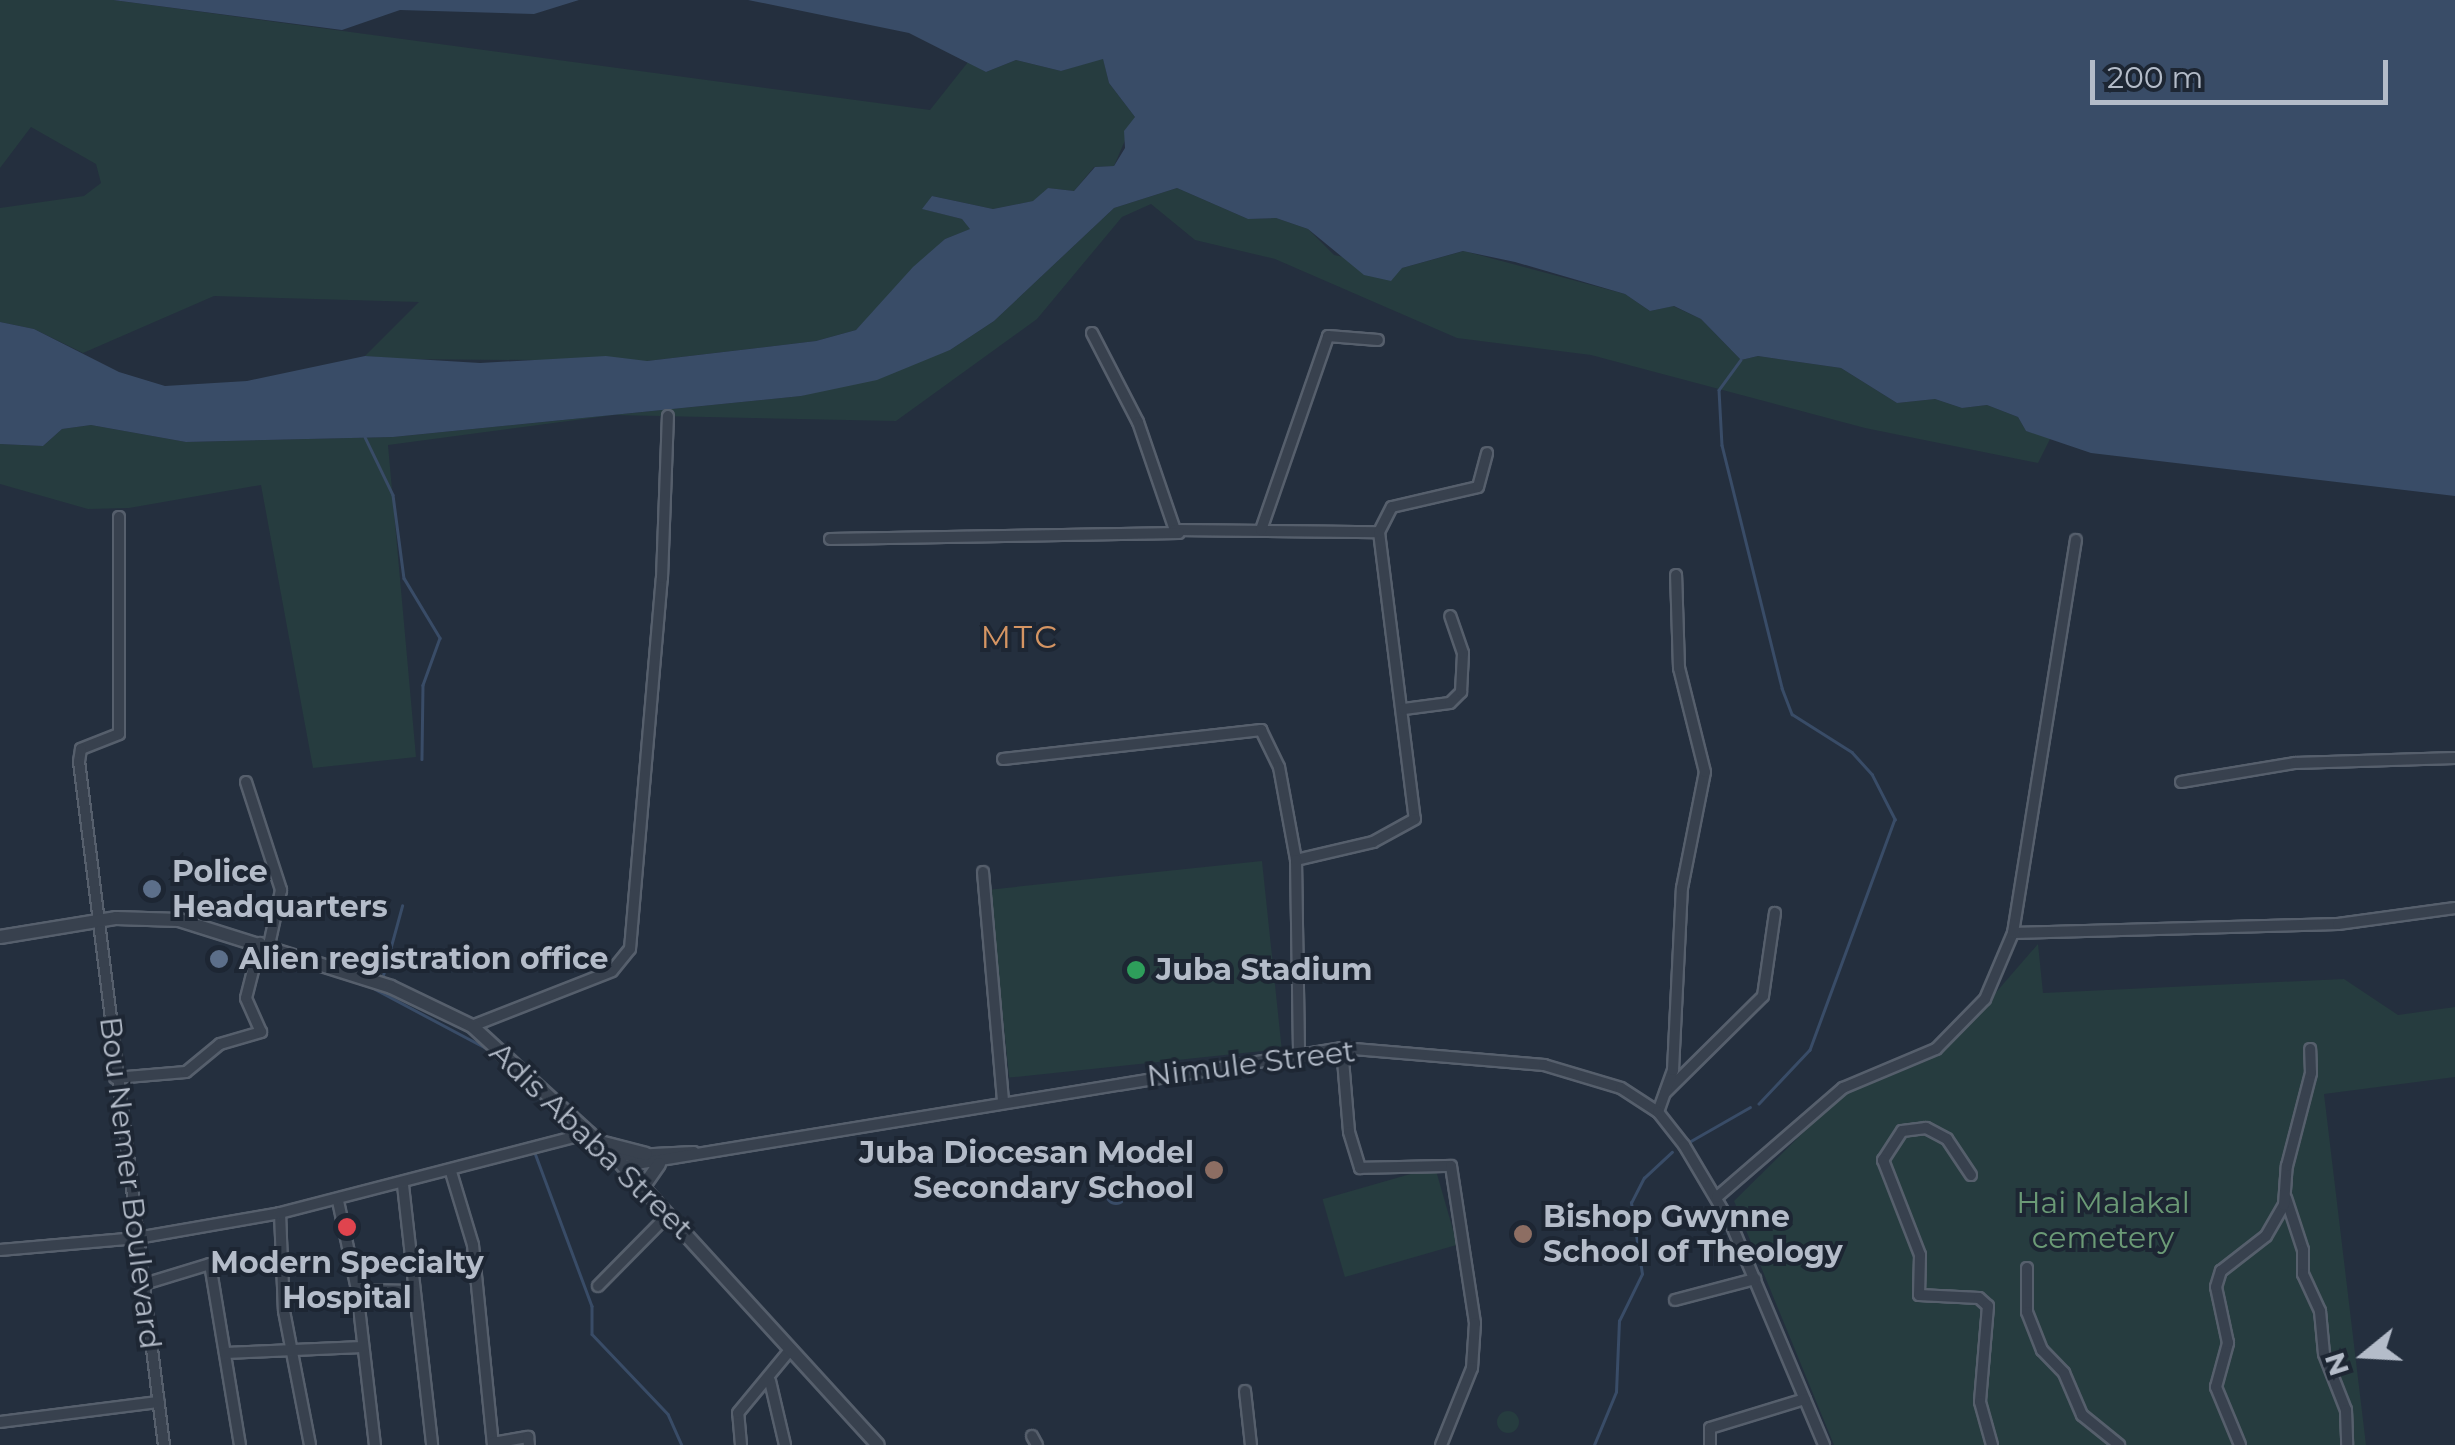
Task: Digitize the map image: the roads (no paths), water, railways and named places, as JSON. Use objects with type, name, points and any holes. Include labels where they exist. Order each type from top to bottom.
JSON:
[{"type":"street","points":[[1261,530],[1276,476],[1311,399],[1324,341],[1339,332],[1378,340]]},
{"type":"street","points":[[1092,333],[1138,422],[1180,532]]},
{"type":"street","points":[[472,1026],[612,970],[630,949],[660,597],[668,416]]},
{"type":"street","points":[[1296,860],[1413,825],[1404,709],[1379,532],[1392,507],[1473,490],[1487,453]]},
{"type":"street","name":"Bou Nemer Boulevard","points":[[119,517],[119,734],[79,754],[115,1078],[164,1445]]},
{"type":"street","points":[[830,539],[1261,530],[1379,532]]},
{"type":"street","points":[[1717,1197],[1843,1088],[1936,1049],[1985,999],[2013,933],[2076,540]]},
{"type":"street","points":[[1658,1112],[1673,1070],[1682,888],[1705,772],[1679,668],[1676,574]]},
{"type":"street","points":[[1404,709],[1450,704],[1460,692],[1463,653],[1450,616]]},
{"type":"street","points":[[1003,758],[1254,727],[1271,740],[1296,860],[1299,1052]]},
{"type":"street","points":[[2181,782],[2296,763],[2455,758]]},
{"type":"street","points":[[115,1078],[186,1072],[220,1044],[261,1032],[246,998],[282,905],[246,782]]},
{"type":"street","points":[[983,872],[1004,1101]]},
{"type":"street","points":[[2013,933],[2338,924],[2455,908]]},
{"type":"street","points":[[1664,1093],[1763,996],[1775,912]]},
{"type":"street","name":"Adis Ababa Street","points":[[0,936],[96,921],[179,920],[391,987],[472,1026],[619,1161],[878,1445]]},
{"type":"street","points":[[1342,1048],[1349,1132],[1360,1168],[1451,1166],[1475,1323],[1472,1368],[1441,1445]]},
{"type":"street","name":"Nimule Street","points":[[619,1161],[659,1164],[1299,1052],[1342,1048],[1544,1065],[1621,1088],[1658,1112],[1717,1197],[1824,1445]]},
{"type":"street","points":[[2310,1049],[2311,1073],[2287,1166],[2286,1198],[2303,1250],[2303,1274],[2320,1311],[2324,1354],[2346,1410],[2347,1445]]},
{"type":"street","points":[[1971,1175],[1947,1139],[1926,1128],[1902,1131],[1883,1160],[1920,1255],[1919,1295],[1978,1298],[1988,1306],[1980,1402],[1992,1445]]},
{"type":"street","points":[[0,1250],[137,1238],[280,1213],[594,1137],[646,1154]]},
{"type":"street","name":"Nimule Street","points":[[619,1161],[646,1154],[705,1154]]},
{"type":"street","points":[[644,1187],[659,1164]]},
{"type":"street","points":[[452,1172],[472,1245],[493,1444],[528,1437],[529,1445]]},
{"type":"street","points":[[402,1186],[432,1445]]},
{"type":"street","points":[[2240,1445],[2216,1387],[2228,1349],[2216,1286],[2221,1271],[2266,1236],[2286,1198]]},
{"type":"street","points":[[338,1201],[356,1290],[374,1445]]},
{"type":"street","points":[[280,1213],[282,1295],[310,1445]]},
{"type":"street","points":[[598,1286],[668,1215]]},
{"type":"street","points":[[142,1284],[210,1264],[240,1445]]},
{"type":"street","points":[[2027,1268],[2027,1312],[2042,1350],[2064,1374],[2082,1415],[2118,1445]]},
{"type":"street","points":[[1675,1300],[1755,1279]]},
{"type":"street","points":[[356,1290],[414,1292]]},
{"type":"street","points":[[224,1354],[294,1354],[362,1346]]},
{"type":"street","points":[[741,1445],[738,1412],[770,1380],[791,1348]]},
{"type":"street","points":[[770,1380],[785,1445]]},
{"type":"street","points":[[1245,1391],[1251,1445]]},
{"type":"street","points":[[1710,1445],[1710,1428],[1805,1399]]},
{"type":"street","points":[[0,1422],[160,1402]]},
{"type":"water","points":[[113,0],[579,0],[534,14],[400,10],[342,30]]},
{"type":"water","points":[[748,0],[2455,0],[2455,496],[2091,453],[2026,431],[2018,417],[1987,405],[1962,408],[1935,399],[1897,403],[1841,368],[1758,356],[1741,360],[1701,319],[1674,306],[1650,311],[1625,294],[1515,262],[1463,251],[1402,268],[1391,281],[1364,275],[1308,229],[1276,218],[1248,219],[1177,188],[1114,208],[994,321],[950,350],[877,380],[801,396],[393,437],[186,442],[91,425],[62,429],[43,446],[0,444],[0,322],[34,329],[119,372],[165,386],[247,381],[365,356],[480,363],[606,356],[647,361],[816,341],[856,330],[913,267],[945,239],[970,229],[962,219],[922,209],[932,196],[993,209],[1033,201],[1048,188],[1074,191],[1095,167],[1114,166],[1125,148],[1124,131],[1135,117],[1109,83],[1103,59],[1061,71],[1016,60],[986,72],[909,33]]},
{"type":"water","points":[[1116,1183],[1124,1186],[1124,1202],[1116,1205],[1108,1202],[1105,1194],[1108,1186]]},
{"type":"waterway","points":[[1741,360],[1719,390],[1722,445],[1782,688],[1792,714],[1852,752],[1872,774],[1895,819],[1810,1050],[1759,1104]]},
{"type":"waterway","points":[[365,437],[393,495],[404,578],[440,638],[423,685],[422,759]]},
{"type":"waterway","points":[[382,979],[402,906]]},
{"type":"waterway","points":[[375,989],[488,1049]]},
{"type":"waterway","points":[[1689,1142],[1750,1107]]},
{"type":"waterway","points":[[561,1135],[573,1128],[567,1122]]},
{"type":"waterway","points":[[1594,1445],[1616,1392],[1619,1321],[1642,1274],[1631,1203],[1644,1178],[1672,1152]]},
{"type":"waterway","points":[[535,1153],[592,1306],[592,1334],[668,1414],[682,1445]]},
{"type":"place","name":"Police Headquarters","points":[[152,889]]},
{"type":"place","name":"Alien registration office","points":[[219,959]]},
{"type":"place","name":"Juba Stadium","points":[[1136,970]]},
{"type":"place","name":"Juba Diocesan Model Secondary School","points":[[1214,1170]]},
{"type":"place","name":"Modern Specialty Hospital","points":[[347,1227]]},
{"type":"place","name":"Bishop Gwynne School of Theology","points":[[1523,1234]]},
{"type":"district","name":"MTC","points":[[1020,637]]},
{"type":"park label","name":"Hai Malakal cemetery","points":[[2103,1220]]}]
